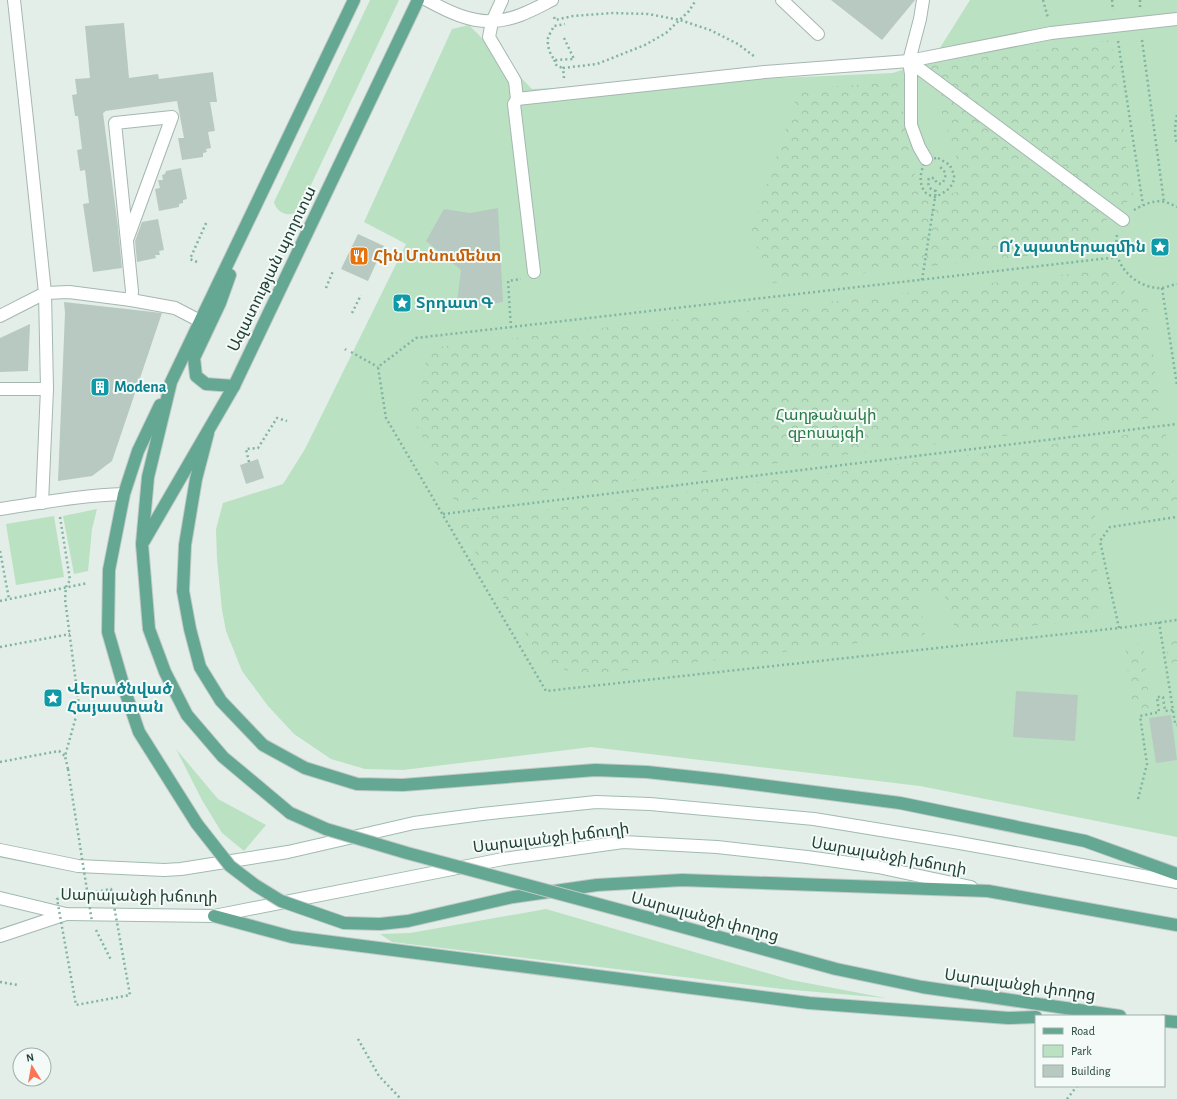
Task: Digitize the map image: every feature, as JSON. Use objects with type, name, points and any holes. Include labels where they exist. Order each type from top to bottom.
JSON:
[{"type":"main road","points":[[14,0],[45,293],[47,389],[42,503]]},
{"type":"main road","points":[[354,0],[138,451],[124,494],[109,570],[108,632],[125,691],[140,732],[196,824],[230,866],[255,885],[281,901],[344,923],[380,924],[408,921],[513,897],[597,885],[682,880],[988,891]]},
{"type":"main road","name":"Ազատության պողոտա","points":[[142,544],[234,386],[418,0]]},
{"type":"main road","points":[[427,0],[444,9],[475,20],[492,22],[525,13],[552,0]]},
{"type":"main road","points":[[502,0],[492,22],[489,37],[515,81],[516,99],[514,104],[534,272]]},
{"type":"main road","points":[[782,0],[818,34]]},
{"type":"main road","points":[[923,0],[920,19],[909,61],[911,74],[911,125],[919,147],[926,159]]},
{"type":"main road","points":[[516,99],[765,72],[909,61],[1051,33],[1177,19]]},
{"type":"main road","points":[[909,61],[1124,220]]},
{"type":"main road","points":[[128,240],[172,117],[115,123],[128,240],[132,292],[131,300]]},
{"type":"main road","points":[[232,256],[230,277],[194,358],[196,376],[206,384],[234,386]]},
{"type":"main road","points":[[0,316],[45,293],[69,292],[131,300],[175,308],[200,321]]},
{"type":"main road","points":[[142,544],[148,477],[171,382]]},
{"type":"main road","points":[[0,389],[47,389]]},
{"type":"main road","points":[[208,433],[196,479],[184,553],[183,591],[190,629],[200,667],[220,701],[262,745],[305,768],[357,784],[403,785],[595,770],[647,772],[721,780],[900,803],[1077,839],[1177,874]]},
{"type":"main road","points":[[0,509],[58,500],[124,494]]},
{"type":"main road","name":"Սարալանջի փողոց","points":[[142,544],[149,629],[165,672],[187,715],[223,756],[290,813],[326,829],[407,853],[646,917],[762,950],[922,987],[1109,1015]]},
{"type":"main road","name":"Սարալանջի խճուղի","points":[[0,850],[78,866],[164,870],[181,869],[288,852],[414,822],[604,802],[650,804],[814,819],[954,842],[1177,882]]},
{"type":"main road","name":"Սարալանջի խճուղի","points":[[0,898],[66,914],[214,916],[503,859],[623,842],[717,847],[878,867],[988,891],[1177,925]]},
{"type":"main road","points":[[0,936],[66,914]]},
{"type":"main road","points":[[214,916],[292,937],[793,1001],[1008,1018],[1035,1018]]},
{"type":"main road","points":[[1165,1021],[1177,1022]]},
{"type":"path","points":[[565,24],[554,26],[548,38],[549,50],[557,66],[563,68],[598,64],[645,45],[666,33],[689,11],[696,0]]},
{"type":"path","points":[[1112,0],[1143,205]]},
{"type":"path","points":[[1140,0],[1140,24],[1164,202]]},
{"type":"path","points":[[554,15],[555,20],[574,16],[613,13],[648,14],[680,20],[710,30],[738,44],[758,61]]},
{"type":"path","points":[[559,20],[559,26]]},
{"type":"path","points":[[555,60],[574,59],[564,38]]},
{"type":"path","points":[[563,68],[563,77],[566,83]]},
{"type":"path","points":[[1177,115],[1175,131],[1177,144]]},
{"type":"path","points":[[938,158],[950,165],[954,176],[951,187],[935,197],[926,193],[920,181],[922,167],[926,159],[938,158]]},
{"type":"path","points":[[922,280],[936,191],[928,185],[929,178],[934,178],[937,183],[941,184],[945,181],[946,176],[942,168],[937,166]]},
{"type":"path","points":[[197,262],[190,259],[208,221]]},
{"type":"path","points":[[378,368],[416,338],[1118,257]]},
{"type":"path","points":[[1124,270],[1135,280],[1148,286],[1162,288],[1177,284]]},
{"type":"path","points":[[326,288],[333,271]]},
{"type":"path","points":[[511,328],[508,282],[528,277],[534,272]]},
{"type":"path","points":[[1162,288],[1177,385]]},
{"type":"path","points":[[352,313],[361,295]]},
{"type":"path","points":[[351,352],[378,368]]},
{"type":"path","points":[[378,368],[386,418],[546,691],[1119,628],[1177,620]]},
{"type":"path","points":[[249,462],[246,449],[258,448],[277,418],[287,421]]},
{"type":"path","points":[[443,514],[1177,424]]},
{"type":"path","points":[[58,500],[70,580],[66,587],[65,599],[79,706],[65,756],[92,922]]},
{"type":"path","points":[[1119,628],[1100,541],[1110,527],[1177,517]]},
{"type":"path","points":[[0,551],[9,599]]},
{"type":"path","points":[[0,601],[88,583]]},
{"type":"path","points":[[1159,622],[1175,724]]},
{"type":"path","points":[[0,647],[70,634]]},
{"type":"path","points":[[1138,799],[1147,764],[1140,716],[1159,712],[1157,697],[1163,696],[1165,711],[1173,710]]},
{"type":"path","points":[[0,762],[59,751],[65,756]]},
{"type":"path","points":[[111,889],[130,995],[76,1004],[56,898],[88,893],[111,889]]},
{"type":"path","points":[[96,929],[111,960]]},
{"type":"path","points":[[0,982],[18,984]]},
{"type":"path","points":[[358,1039],[379,1076],[400,1099]]},
{"type":"path","points":[[1067,1099],[1076,1087]]},
{"type":"green space","points":[[370,0],[399,0],[299,210],[292,214],[284,214],[278,209],[274,202]]},
{"type":"green space","name":"Հաղթանակի զբոսայգի","points":[[970,0],[1177,0],[1177,837],[920,786],[591,747],[403,770],[365,769],[331,759],[294,734],[268,706],[242,671],[226,631],[222,610],[217,559],[216,529],[223,503],[283,484],[305,449],[406,244],[364,222],[452,29],[469,25],[532,89],[893,73],[933,59]]},
{"type":"green space","points":[[1111,40],[1133,195],[1104,222],[1095,249],[772,283],[751,233],[799,89],[897,82],[917,185],[928,199],[957,192],[963,178],[926,65]]},
{"type":"green space","points":[[1104,270],[1130,297],[1146,298],[1161,417],[455,502],[410,413],[421,390],[428,348]]},
{"type":"green space","points":[[1165,430],[1177,497],[1177,510],[1095,515],[1099,620],[956,632],[943,591],[919,592],[925,635],[583,676],[543,662],[456,521]]},
{"type":"green space","points":[[97,509],[92,529],[88,571],[74,574],[63,516]]},
{"type":"green space","points":[[54,516],[64,577],[16,585],[6,524]]},
{"type":"green space","points":[[1177,635],[1177,663],[1169,664],[1165,636]]},
{"type":"green space","points":[[1143,644],[1150,709],[1132,710],[1125,646]]},
{"type":"green space","points":[[176,749],[218,799],[266,825],[244,851],[222,833],[202,800]]},
{"type":"green space","points":[[546,909],[791,980],[886,998],[782,989],[392,942],[380,934],[410,933]]},
{"type":"building","points":[[831,0],[915,0],[882,40]]},
{"type":"building","points":[[124,23],[129,78],[158,74],[159,79],[213,72],[217,102],[210,102],[215,131],[208,132],[211,148],[206,149],[207,152],[203,153],[203,157],[182,160],[178,138],[184,138],[177,101],[105,111],[103,113],[122,268],[93,272],[83,204],[89,203],[85,170],[80,171],[77,150],[82,149],[78,116],[75,116],[72,95],[77,94],[75,79],[90,78],[85,26]]},
{"type":"building","points":[[181,168],[187,199],[183,200],[183,203],[179,204],[179,207],[159,211],[155,189],[160,188],[158,180],[163,180],[162,175],[165,174],[166,171]]},
{"type":"building","points":[[498,208],[503,302],[456,310],[461,270],[426,241],[444,209],[470,213]]},
{"type":"building","points":[[158,219],[164,250],[159,251],[160,255],[155,255],[156,258],[137,262],[135,241],[142,222]]},
{"type":"building","points":[[358,234],[384,246],[368,281],[341,269]]},
{"type":"building","name":"Modena","points":[[64,302],[162,313],[112,461],[92,476],[58,481],[65,313]]},
{"type":"building","points":[[30,324],[28,371],[0,372],[0,338]]},
{"type":"building","points":[[258,459],[264,478],[246,484],[240,465]]},
{"type":"building","points":[[1016,691],[1078,695],[1075,741],[1013,737]]},
{"type":"building","points":[[1171,715],[1177,760],[1156,763],[1149,718]]},
{"type":"place","name":"Ո՛չ պատերազմին","points":[[1160,247]]},
{"type":"place","name":"Հին Մոնումենտ","points":[[359,256]]},
{"type":"place","name":"Տրդատ Գ","points":[[402,303]]},
{"type":"place","name":"Modena","points":[[100,387]]},
{"type":"place","name":"Վերածնված Հայաստան","points":[[53,698]]}]
